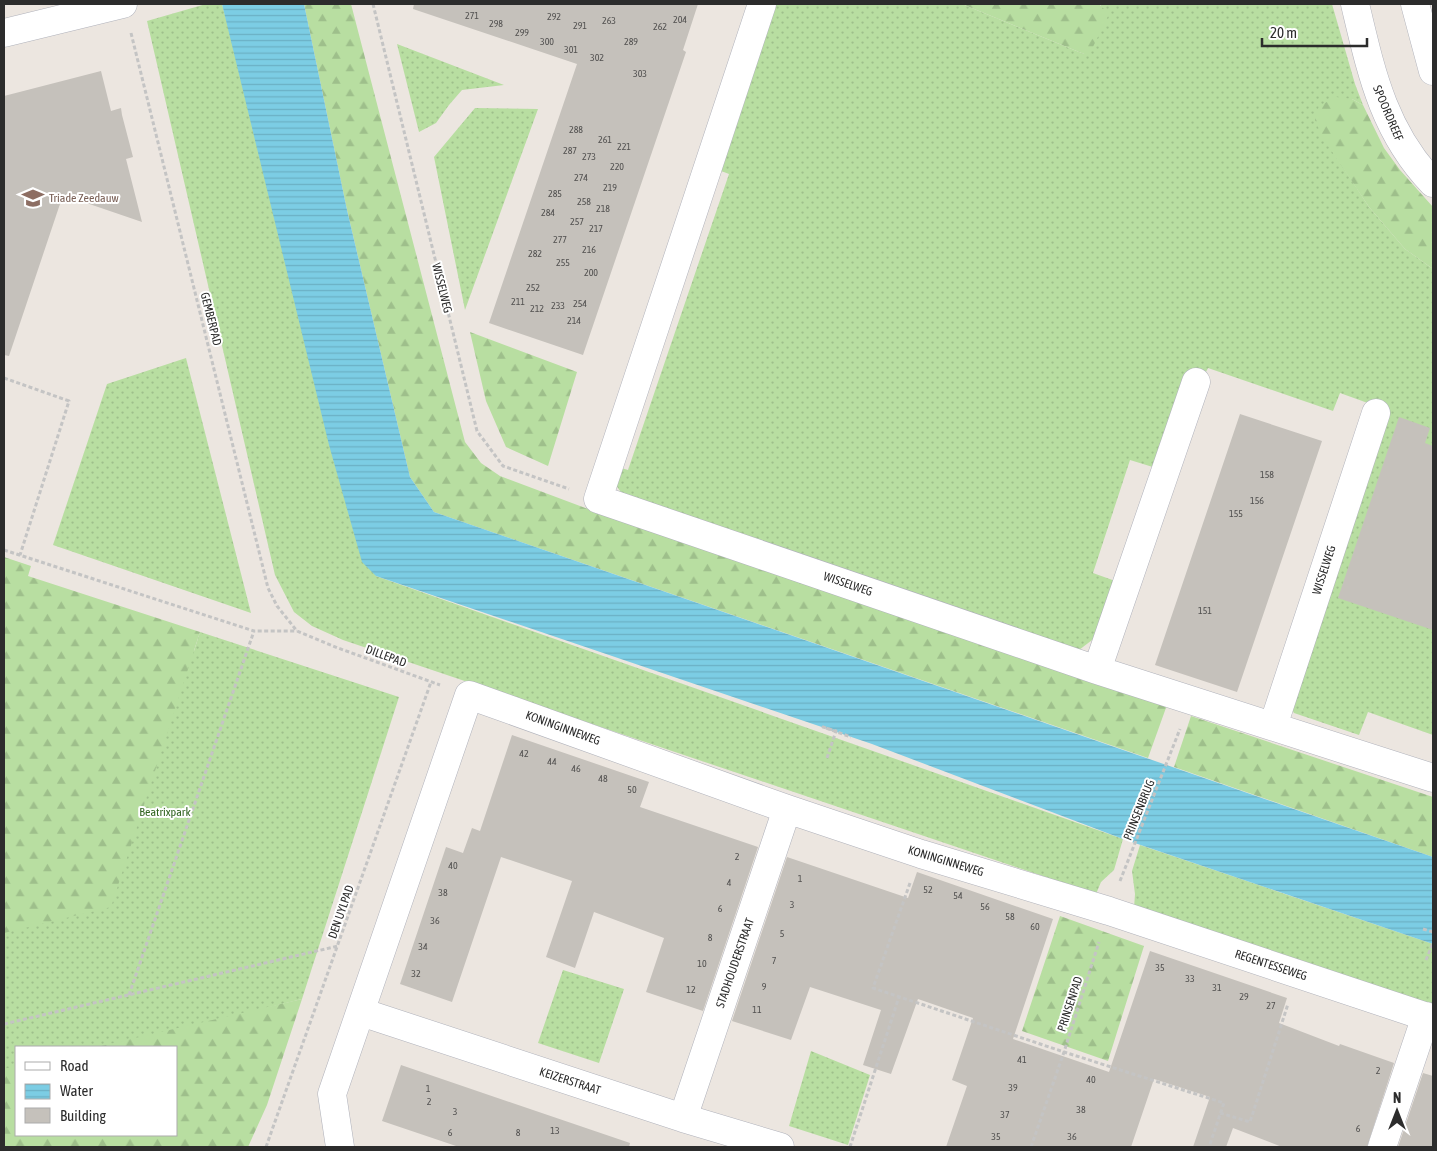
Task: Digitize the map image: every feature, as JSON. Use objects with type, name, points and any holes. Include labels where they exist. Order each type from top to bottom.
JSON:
[{"type":"street","points":[[4,33],[123,4]]},
{"type":"street","points":[[598,499],[762,4]]},
{"type":"street","name":"SPOORDREEF","points":[[1355,4],[1365,48],[1380,98],[1402,145],[1433,183]]},
{"type":"street","points":[[1415,4],[1433,71]]},
{"type":"street","points":[[1097,670],[1196,382]]},
{"type":"street","name":"WISSELWEG","points":[[1273,726],[1376,413]]},
{"type":"street","name":"WISSELWEG","points":[[598,499],[1097,670],[1433,778]]},
{"type":"street","points":[[340,1147],[332,1094],[469,695]]},
{"type":"street","name":"KONINGINNEWEG","points":[[469,695],[787,809],[921,854],[1109,911]]},
{"type":"street","name":"STADHOUDERSTRAAT","points":[[683,1118],[787,809]]},
{"type":"street","name":"REGENTESSEWEG","points":[[1109,911],[1430,1018]]},
{"type":"street","name":"KEIZERSTRAAT","points":[[360,1012],[683,1118],[780,1147]]},
{"type":"street","points":[[1382,1147],[1430,1018]]},
{"type":"path","name":"WISSELWEG","points":[[373,4],[476,431],[503,466],[598,499]]},
{"type":"path","name":"GEMBERPAD","points":[[131,33],[268,588],[277,606],[298,631]]},
{"type":"path","points":[[4,378],[69,401],[20,555]]},
{"type":"path","points":[[4,550],[254,631],[298,631]]},
{"type":"path","points":[[129,995],[254,631]]},
{"type":"path","name":"DILLEPAD","points":[[298,631],[338,648],[469,695]]},
{"type":"path","name":"DEN UYLPAD","points":[[266,1147],[431,682]]},
{"type":"path","points":[[828,758],[833,740],[836,732],[823,727],[852,737]]},
{"type":"path","name":"PRINSENBRUG","points":[[1125,866],[1168,761]]},
{"type":"path","points":[[921,854],[873,988],[1224,1103],[1209,1147]]},
{"type":"path","name":"PRINSENPAD","points":[[1031,1147],[1125,866]]},
{"type":"path","points":[[1423,929],[1433,932]]},
{"type":"path","points":[[1426,960],[1433,943]]},
{"type":"path","points":[[4,1024],[338,946]]},
{"type":"path","points":[[1220,1113],[1250,1122],[1298,974]]},
{"type":"path","points":[[850,1147],[900,997]]},
{"type":"green space","points":[[206,4],[222,4],[376,576],[1123,839],[1114,870],[1101,882],[1096,894],[343,640],[312,626],[294,612],[275,575],[147,21]]},
{"type":"green space","points":[[304,4],[351,4],[465,442],[481,463],[500,476],[612,518],[1167,705],[1148,758],[434,512],[410,477],[347,210]]},
{"type":"green space","points":[[772,4],[962,4],[1084,54],[1101,5],[1099,4],[1332,4],[1363,105],[1352,99],[1324,138],[1369,207],[1405,249],[1433,269],[1433,735],[1368,712],[1359,735],[1294,713],[1291,707],[1292,699],[1390,411],[1340,393],[1333,411],[1208,368],[1156,468],[1130,460],[1093,573],[1118,582],[1100,634],[1079,650],[622,494],[614,482],[618,467],[628,470],[729,174],[716,169]]},
{"type":"green space","points":[[962,4],[1099,4],[1109,14],[1090,53],[1084,54]]},
{"type":"green space","points":[[397,44],[504,85],[462,90],[436,123],[419,132]]},
{"type":"green space","points":[[1336,97],[1352,99],[1363,105],[1384,148],[1400,170],[1433,207],[1433,269],[1405,249],[1369,207],[1323,138],[1315,120],[1319,106]]},
{"type":"green space","points":[[475,108],[538,109],[465,310],[434,157]]},
{"type":"green space","points":[[470,332],[577,372],[548,466],[506,447],[486,401]]},
{"type":"green space","points":[[186,358],[251,613],[53,545],[107,384]]},
{"type":"green space","points":[[4,557],[31,566],[28,576],[200,632],[111,907],[4,933]]},
{"type":"green space","name":"Beatrixpark","points":[[4,588],[194,651],[200,632],[399,697],[302,999],[266,1008],[217,1147],[4,1147]]},
{"type":"green space","points":[[1191,716],[1433,797],[1433,857],[1174,767]]},
{"type":"green space","points":[[1140,845],[1433,944],[1433,1009],[1134,908],[1135,894],[1132,871]]},
{"type":"green space","points":[[1060,916],[1144,946],[1108,1061],[1022,1031]]},
{"type":"green space","points":[[563,970],[624,989],[599,1063],[538,1043]]},
{"type":"green space","points":[[302,999],[267,1105],[248,1147],[4,1147],[4,1069],[15,1066],[15,1136],[178,1136],[178,1046],[101,1046]]},
{"type":"green space","points":[[811,1051],[870,1075],[848,1145],[789,1126]]},
{"type":"water","points":[[222,4],[304,4],[347,210],[410,477],[434,512],[1433,857],[1433,944],[1123,839],[872,744],[376,576],[362,562],[329,445]]},
{"type":"building","points":[[414,4],[698,4],[683,50],[686,52],[583,355],[489,323],[577,64],[413,9]]},
{"type":"building","name":"Triade Zeedauw","points":[[101,71],[111,111],[121,108],[133,157],[126,159],[142,222],[63,195],[9,356],[4,355],[4,96]]},
{"type":"building","points":[[1240,414],[1322,441],[1237,692],[1155,665]]},
{"type":"building","points":[[1399,417],[1430,428],[1425,443],[1433,446],[1433,630],[1338,598]]},
{"type":"building","points":[[512,735],[649,782],[640,807],[758,847],[703,1011],[646,992],[664,938],[594,912],[575,968],[546,957],[572,881],[501,857],[452,1002],[400,984],[446,847],[463,853],[472,828],[480,831]]},
{"type":"building","points":[[787,857],[908,898],[917,872],[1053,919],[1013,1039],[1109,1072],[1150,951],[1287,998],[1279,1023],[1339,1046],[1340,1044],[1394,1063],[1367,1147],[1282,1147],[1233,1128],[1226,1147],[1193,1147],[1210,1097],[1154,1079],[1131,1147],[946,1147],[967,1086],[952,1080],[973,1018],[918,999],[891,1074],[863,1065],[881,1010],[810,987],[791,1040],[732,1021]]},
{"type":"building","points":[[401,1065],[630,1143],[629,1147],[459,1147],[382,1121]]},
{"type":"building","points":[[1423,1073],[1433,1076],[1433,1147],[1398,1147]]},
{"type":"place","name":"Triade Zeedauw","points":[[33,198]]}]
